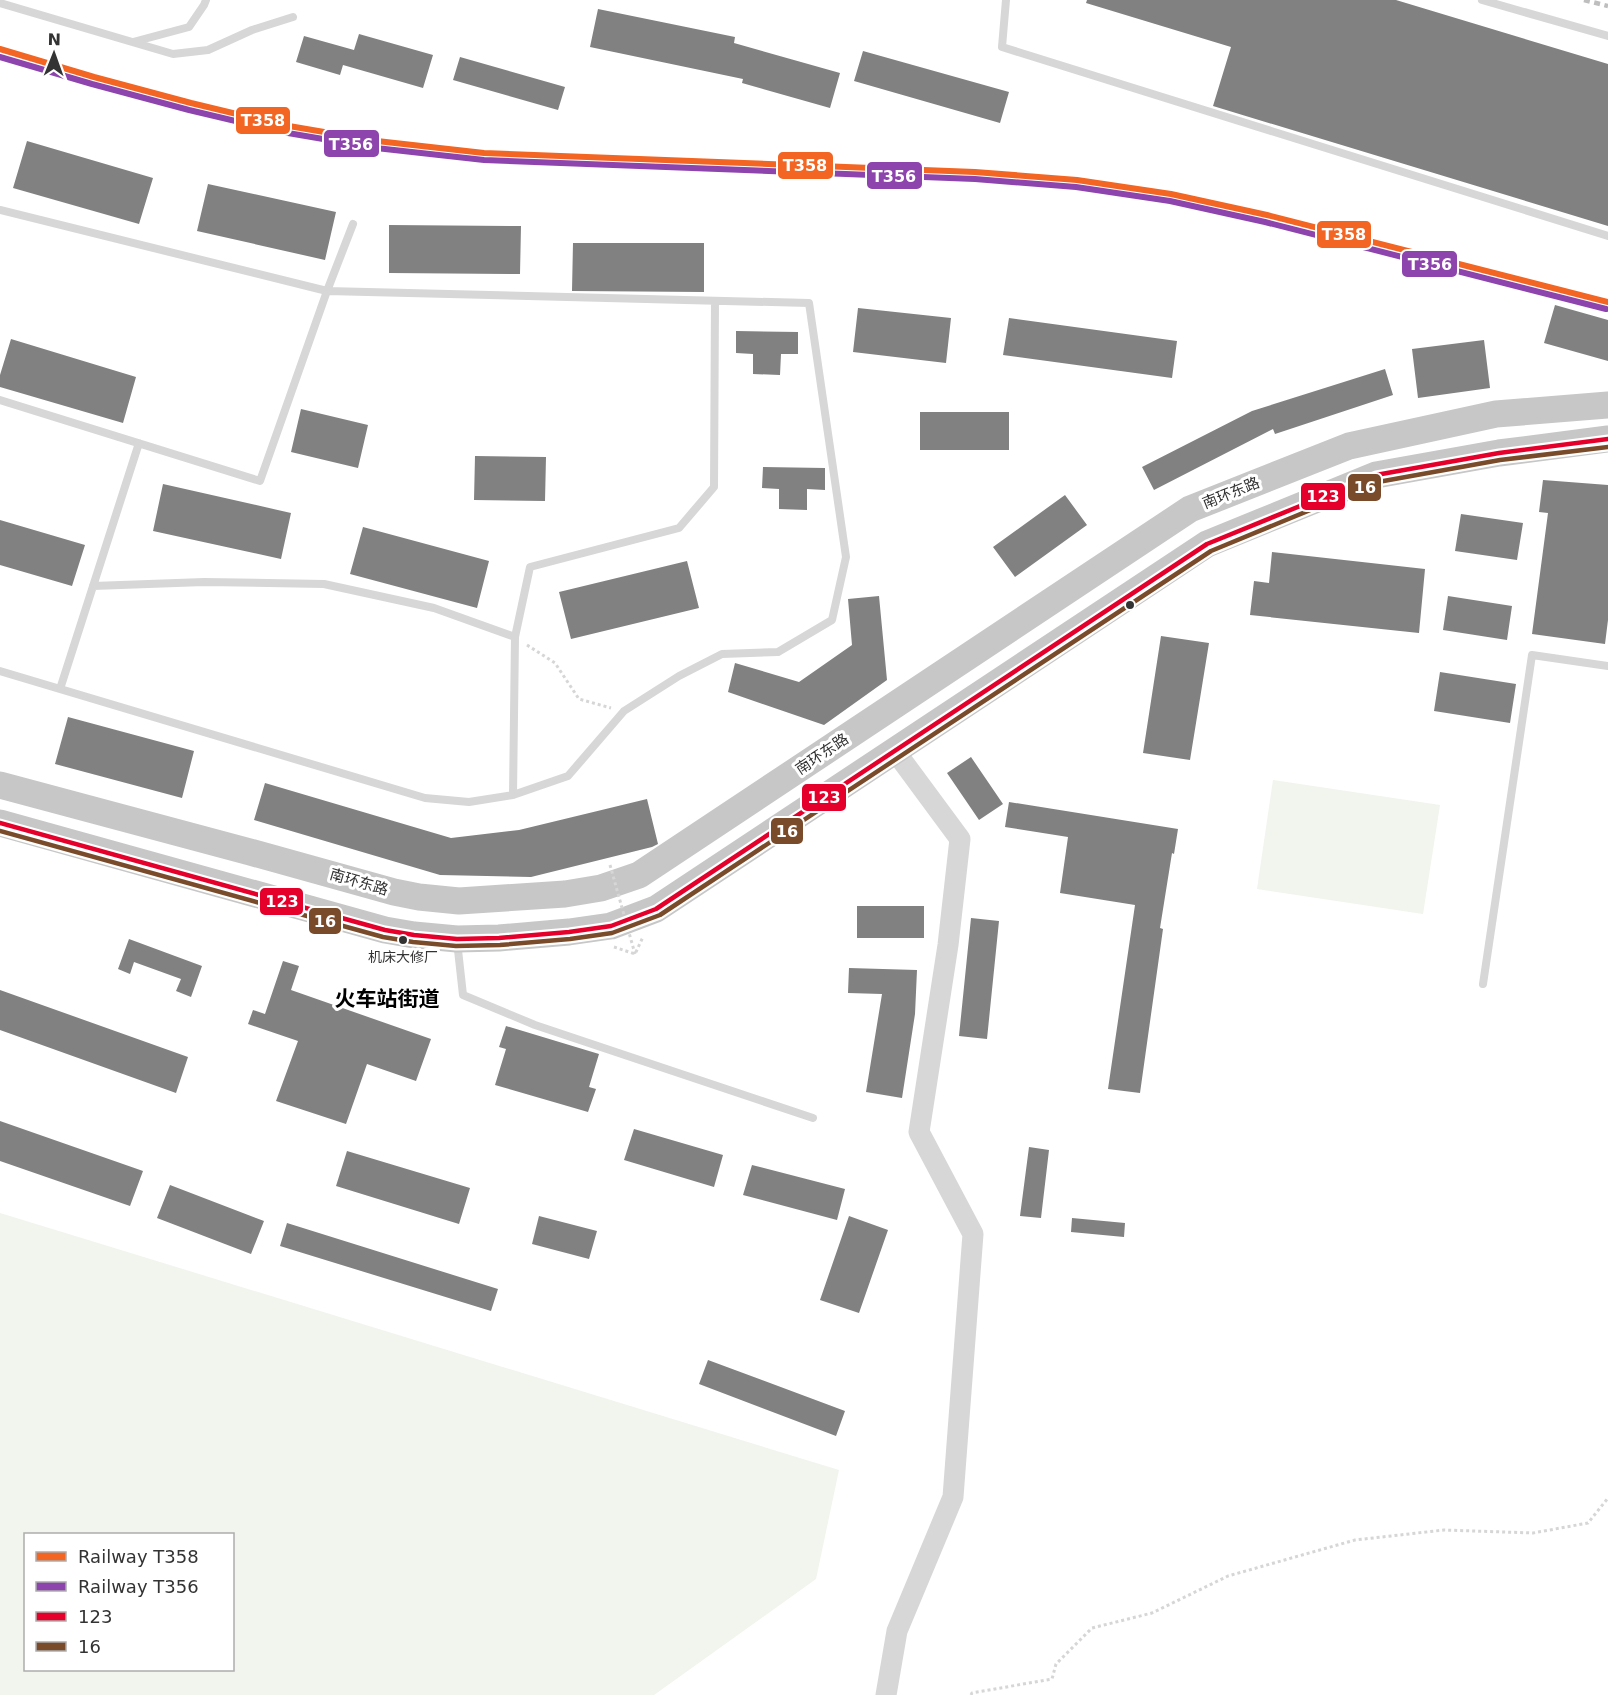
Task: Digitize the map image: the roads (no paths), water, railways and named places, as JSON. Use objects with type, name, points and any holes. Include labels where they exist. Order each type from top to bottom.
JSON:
[{"type":"highway","name":"南环东路","points":[[0,785],[419,897],[459,901],[565,894],[601,888],[639,875],[1190,509],[1349,446],[1496,414],[1608,405]]},
{"type":"highway","points":[[0,823],[385,930],[414,935],[457,939],[499,938],[611,926],[656,909],[1207,544],[1376,475],[1499,453],[1608,439]]},
{"type":"street","points":[[886,1695],[897,1631],[953,1497],[974,1234],[919,1132],[948,945],[960,839],[895,751]]},
{"type":"lane","points":[[133,42],[189,27],[206,0]]},
{"type":"lane","points":[[1006,0],[1002,47],[1608,236]]},
{"type":"lane","points":[[1482,0],[1608,36]]},
{"type":"lane","points":[[0,3],[173,54],[208,50],[252,30],[292,17]]},
{"type":"lane","points":[[0,210],[327,291],[809,303],[846,557],[832,620],[778,652],[722,654],[679,676],[624,711],[568,776],[513,795],[469,802],[425,798],[0,671]]},
{"type":"lane","points":[[0,400],[260,481],[353,224]]},
{"type":"lane","points":[[513,795],[515,637],[530,567],[679,528],[714,487],[715,301]]},
{"type":"lane","points":[[60,689],[139,443]]},
{"type":"lane","points":[[93,586],[204,582],[324,584],[434,608],[515,637]]},
{"type":"lane","points":[[1483,984],[1532,655],[1608,666]]},
{"type":"lane","points":[[457,939],[463,995],[535,1025],[813,1118]]},
{"type":"railway","points":[[1584,0],[1608,6]]},
{"type":"rail line","name":"T358","points":[[0,49],[191,103],[283,125],[377,141],[484,153],[975,172],[1077,180],[1171,194],[1267,215],[1608,302]]},
{"type":"rail line","name":"T356","points":[[0,57],[189,110],[282,132],[376,148],[484,160],[975,179],[1076,187],[1170,201],[1265,222],[1606,309]]},
{"type":"place","name":"机床大修厂","points":[[403,940]]},
{"type":"district","name":"火车站街道","points":[[387,999]]}]
